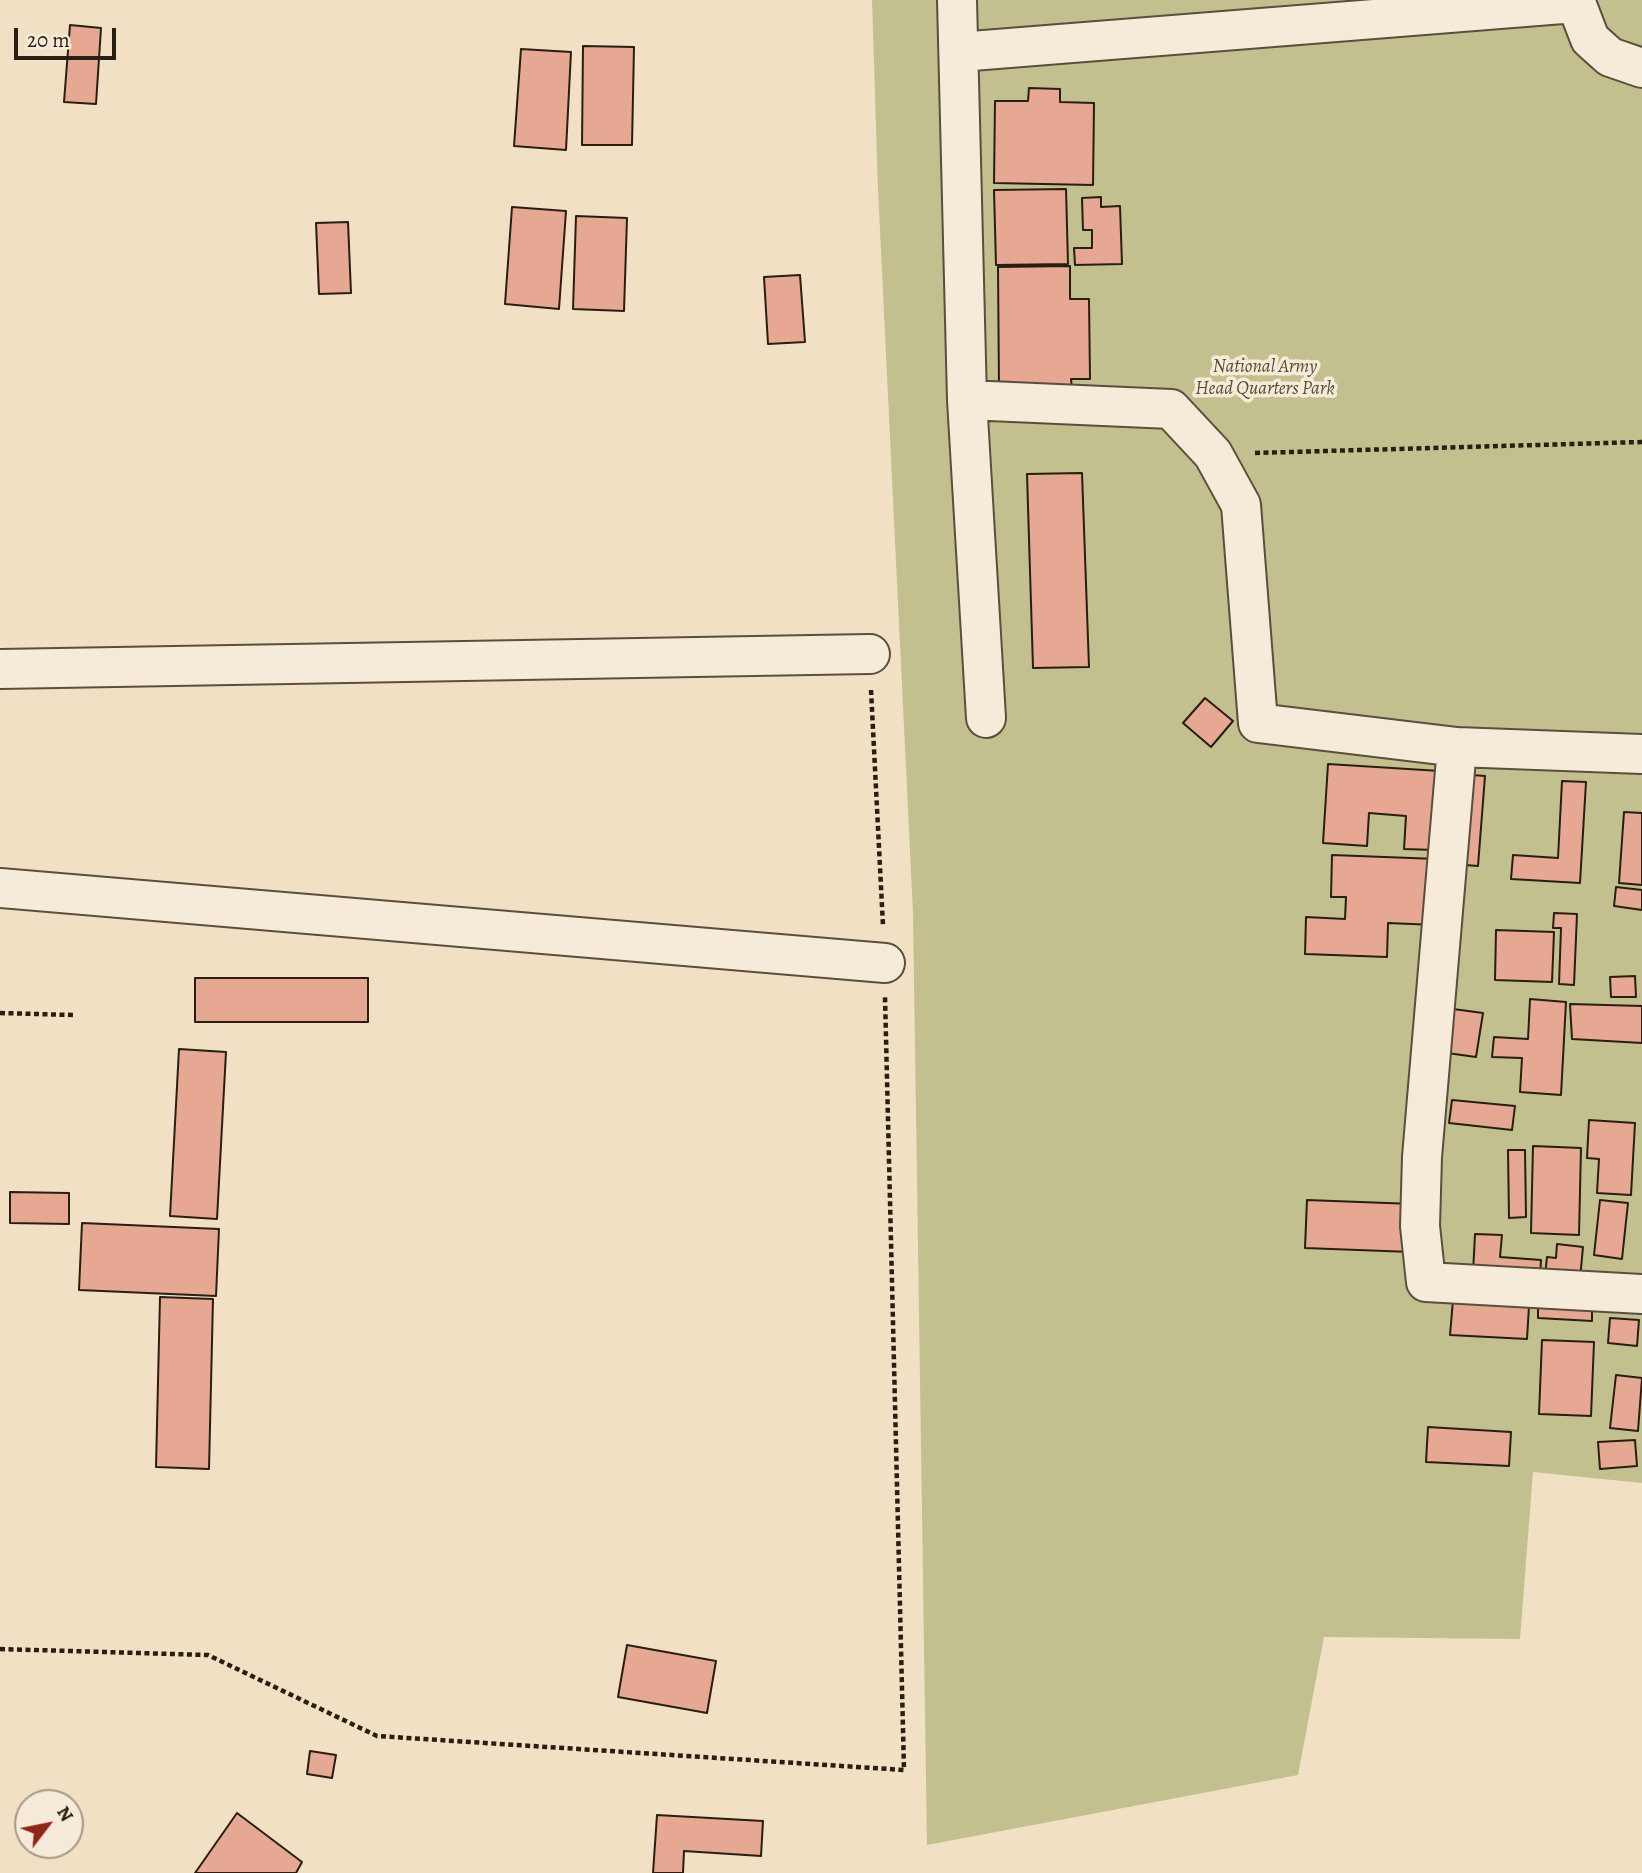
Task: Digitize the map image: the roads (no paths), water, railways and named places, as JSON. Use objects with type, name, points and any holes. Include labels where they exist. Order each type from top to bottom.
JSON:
[{"type":"street","points":[[957,0],[968,400],[986,718]]},
{"type":"street","points":[[959,52],[1575,1],[1590,39],[1610,57],[1642,68]]},
{"type":"street","points":[[968,400],[1171,409],[1213,454],[1241,505],[1258,723],[1457,747],[1642,754]]},
{"type":"street","points":[[0,669],[870,654]]},
{"type":"street","points":[[1457,747],[1422,1157],[1420,1226],[1426,1282],[1642,1294]]},
{"type":"street","points":[[0,888],[885,963]]},
{"type":"park label","name":"National Army Head Quarters Park","points":[[1265,378]]}]
